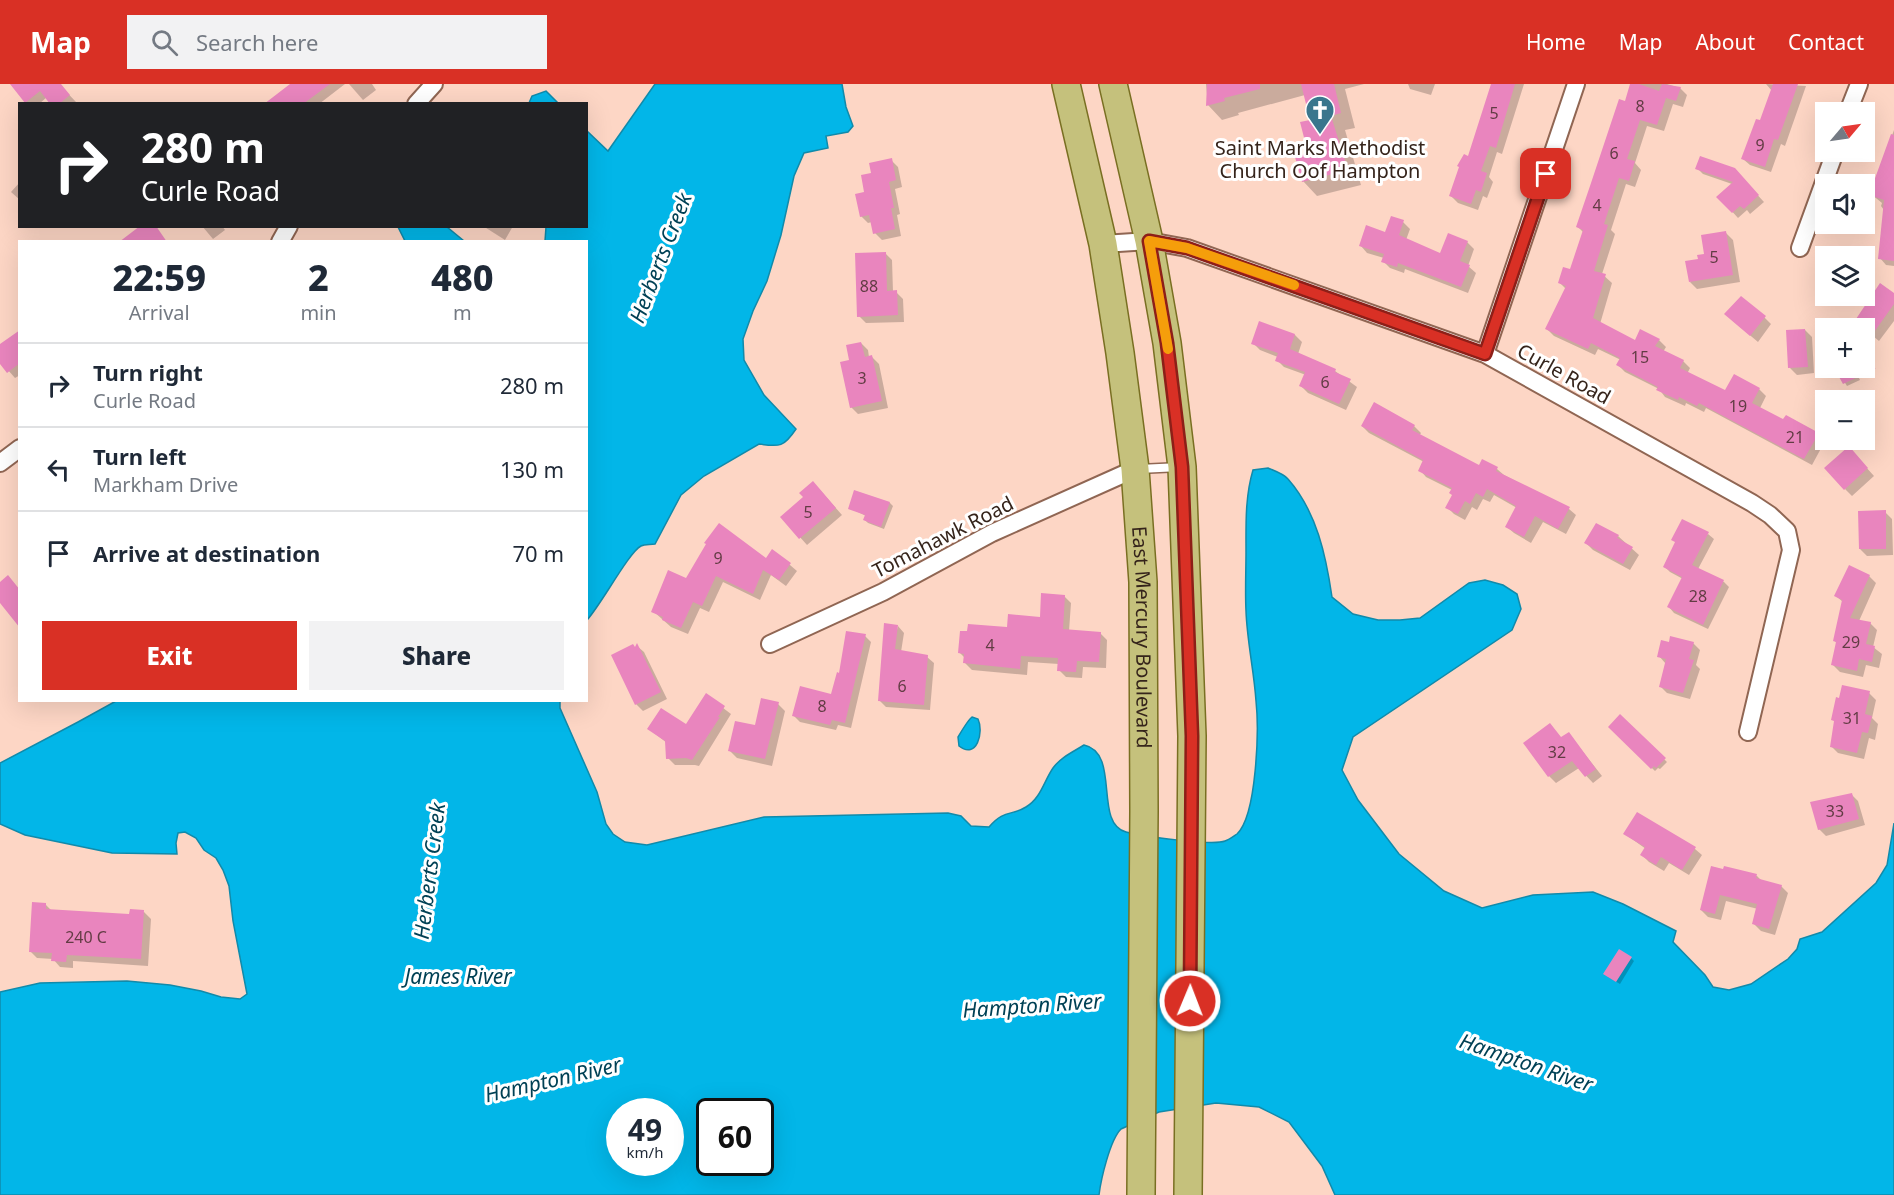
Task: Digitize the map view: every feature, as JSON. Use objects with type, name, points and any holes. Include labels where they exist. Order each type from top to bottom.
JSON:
[{"type":"main road","name":"East Mercury Boulevard","points":[[1066,84],[1103,244],[1120,353],[1135,470],[1143,582],[1141,1182]]},
{"type":"main road","points":[[1113,84],[1149,241],[1167,343],[1182,467],[1189,621],[1192,812],[1188,1195]]},
{"type":"street","points":[[418,102],[434,84]]},
{"type":"street","points":[[1485,354],[1576,84]]},
{"type":"street","points":[[1852,102],[1859,84]]},
{"type":"street","points":[[1800,248],[1831,162]]},
{"type":"street","name":"Curle Road","points":[[1103,244],[1149,241],[1187,248],[1485,354],[1770,515],[1787,531],[1791,550],[1748,732]]},
{"type":"street","points":[[0,463],[18,450]]},
{"type":"street","name":"Tomahawk Road","points":[[770,644],[883,592],[992,533],[1135,470]]},
{"type":"lane","points":[[1135,470],[1182,467]]},
{"type":"water","name":"Herberts Creek","points":[[655,84],[842,84],[846,107],[853,126],[848,132],[826,136],[828,148],[804,153],[794,176],[781,235],[767,281],[743,339],[744,360],[764,395],[796,429],[785,442],[777,445],[759,444],[704,476],[681,495],[655,544],[643,545],[636,550],[588,619],[588,240],[545,240],[546,228],[588,228],[588,132],[608,151]]},
{"type":"water","points":[[546,91],[557,102],[529,102],[532,96]]},
{"type":"water","points":[[398,228],[448,228],[463,240],[404,240]]},
{"type":"water","name":"James River","points":[[1268,468],[1286,477],[1306,506],[1319,535],[1332,597],[1353,614],[1378,620],[1420,618],[1469,583],[1485,580],[1503,585],[1517,594],[1521,609],[1512,630],[1353,737],[1342,770],[1358,800],[1399,854],[1444,891],[1482,908],[1533,895],[1593,892],[1623,904],[1676,931],[1673,942],[1705,975],[1713,987],[1729,990],[1751,984],[1788,959],[1797,949],[1800,939],[1822,932],[1876,883],[1887,865],[1894,823],[1894,1195],[1335,1195],[1322,1166],[1289,1122],[1259,1107],[1216,1103],[1159,1112],[1121,1129],[1110,1150],[1099,1195],[0,1195],[0,992],[40,983],[127,981],[170,985],[221,997],[240,999],[247,994],[233,921],[229,886],[216,858],[204,850],[196,838],[185,832],[178,833],[177,854],[112,853],[25,835],[0,824],[0,763],[114,702],[560,702],[560,708],[597,792],[606,824],[613,834],[625,842],[647,845],[764,817],[948,813],[961,816],[971,826],[989,827],[1004,815],[1021,810],[1031,803],[1039,794],[1056,764],[1084,745],[1095,751],[1102,761],[1108,803],[1116,826],[1126,832],[1161,838],[1206,842],[1225,841],[1237,834],[1244,824],[1253,791],[1257,750],[1257,714],[1246,596],[1246,511],[1253,470]]},
{"type":"water","points":[[972,717],[978,719],[980,731],[978,743],[970,750],[959,746],[958,737]]},
{"type":"building","points":[[10,84],[61,84],[70,95],[61,102],[48,102],[40,91],[24,102]]},
{"type":"building","points":[[290,84],[330,84],[306,102],[267,102]]},
{"type":"building","name":"Saint Marks Methodist Church Oof Hampton","points":[[1207,84],[1260,84],[1260,89],[1224,98],[1225,101],[1206,106]]},
{"type":"building","name":"Saint Marks Methodist Church Oof Hampton","points":[[1301,84],[1334,84],[1341,113],[1331,116],[1348,170],[1302,182],[1295,157],[1308,153],[1300,122],[1310,120]]},
{"type":"building","points":[[1491,84],[1515,84],[1496,148],[1490,146],[1481,171],[1487,173],[1481,192],[1476,190],[1471,204],[1449,196],[1459,167],[1457,166],[1464,154],[1468,156]]},
{"type":"building","points":[[1630,84],[1639,84],[1659,91],[1662,84],[1681,87],[1676,101],[1666,98],[1657,125],[1640,120],[1627,159],[1635,161],[1629,181],[1619,178],[1604,224],[1608,225],[1594,271],[1606,274],[1593,318],[1635,340],[1640,329],[1660,339],[1655,346],[1684,360],[1680,368],[1725,390],[1734,374],[1760,388],[1752,403],[1783,419],[1786,415],[1815,431],[1815,440],[1804,459],[1699,403],[1697,406],[1679,397],[1678,400],[1656,390],[1658,387],[1616,365],[1620,358],[1591,343],[1588,349],[1545,329],[1566,286],[1558,283],[1563,267],[1570,269],[1583,230],[1576,227],[1619,99],[1625,101]]},
{"type":"building","points":[[1773,84],[1798,84],[1778,140],[1774,139],[1765,167],[1741,159],[1756,119],[1760,120]]},
{"type":"building","points":[[1891,134],[1894,135],[1894,261],[1878,259],[1884,200],[1875,197],[1875,178]]},
{"type":"building","points":[[1700,156],[1735,168],[1759,195],[1744,209],[1740,206],[1732,213],[1716,197],[1733,182],[1695,169]]},
{"type":"building","points":[[892,158],[896,180],[889,182],[895,229],[873,234],[869,215],[860,217],[855,194],[864,192],[861,175],[871,173],[869,163]]},
{"type":"building","points":[[1391,216],[1404,220],[1399,235],[1440,253],[1448,233],[1468,241],[1460,261],[1470,265],[1461,287],[1398,263],[1397,267],[1381,262],[1384,254],[1359,246],[1366,225],[1385,232]]},
{"type":"building","points":[[137,228],[157,228],[166,240],[122,240]]},
{"type":"building","points":[[1726,231],[1733,275],[1689,282],[1685,261],[1698,259],[1697,255],[1704,254],[1701,235]]},
{"type":"building","points":[[886,252],[887,291],[897,290],[898,315],[857,317],[855,253]]},
{"type":"building","points":[[1880,283],[1894,293],[1894,304],[1875,331],[1875,318],[1857,318],[1865,306],[1875,306],[1875,290]]},
{"type":"building","points":[[1741,296],[1766,316],[1750,336],[1724,314]]},
{"type":"building","points":[[1259,321],[1295,334],[1290,349],[1336,369],[1335,372],[1351,379],[1339,404],[1299,386],[1305,372],[1275,361],[1278,353],[1251,344]]},
{"type":"building","points":[[1805,329],[1808,367],[1788,368],[1786,330]]},
{"type":"building","points":[[18,331],[18,365],[7,373],[0,364],[0,344]]},
{"type":"building","points":[[861,342],[865,357],[872,355],[882,401],[850,408],[840,362],[849,360],[846,345]]},
{"type":"building","points":[[1840,378],[1855,378],[1843,384]]},
{"type":"building","points":[[1374,402],[1415,425],[1412,430],[1479,465],[1482,459],[1498,467],[1496,471],[1570,507],[1558,529],[1535,516],[1524,537],[1505,527],[1516,506],[1487,489],[1483,497],[1476,493],[1470,504],[1465,501],[1458,514],[1445,508],[1452,495],[1449,493],[1452,488],[1418,471],[1423,460],[1361,426]]},
{"type":"building","points":[[1844,450],[1852,450],[1868,468],[1844,490],[1824,468]]},
{"type":"building","points":[[813,481],[836,508],[799,539],[780,517],[803,497],[799,493]]},
{"type":"building","points":[[854,490],[890,502],[881,527],[863,520],[865,515],[848,509]]},
{"type":"building","points":[[1886,510],[1886,549],[1859,549],[1858,511]]},
{"type":"building","points":[[1682,519],[1709,532],[1692,565],[1724,580],[1703,625],[1667,607],[1682,577],[1663,567],[1675,542],[1671,540]]},
{"type":"building","points":[[719,523],[766,558],[772,549],[791,563],[779,580],[763,570],[753,594],[716,576],[702,606],[693,602],[681,628],[662,620],[663,617],[651,612],[668,570],[686,578],[706,544],[704,543]]},
{"type":"building","points":[[1596,523],[1619,535],[1617,538],[1633,547],[1623,564],[1584,543]]},
{"type":"building","points":[[1849,565],[1870,575],[1850,618],[1871,622],[1866,644],[1875,646],[1872,662],[1859,659],[1857,671],[1831,665],[1836,642],[1833,641],[1842,600],[1834,596]]},
{"type":"building","points":[[8,575],[18,588],[18,626],[0,603],[0,582]]},
{"type":"building","points":[[1041,593],[1065,595],[1063,629],[1101,632],[1099,662],[1077,661],[1076,672],[1057,671],[1058,658],[1021,656],[1020,669],[963,663],[964,654],[958,653],[960,631],[967,631],[968,624],[1007,627],[1008,614],[1040,617]]},
{"type":"building","points":[[884,623],[898,625],[895,649],[928,655],[924,705],[878,701]]},
{"type":"building","points":[[846,631],[866,634],[845,723],[832,720],[830,725],[792,716],[800,686],[831,694],[837,672],[839,673]]},
{"type":"building","points":[[1670,636],[1694,642],[1689,659],[1694,660],[1683,693],[1659,687],[1666,659],[1657,657],[1661,640],[1669,642]]},
{"type":"building","points":[[637,643],[661,692],[635,705],[611,655],[633,644],[635,647]]},
{"type":"building","points":[[1842,685],[1870,691],[1865,714],[1872,716],[1868,733],[1862,732],[1857,753],[1830,747],[1834,721],[1831,720],[1836,697],[1839,698]]},
{"type":"building","points":[[706,693],[725,706],[718,717],[720,717],[692,760],[666,759],[665,741],[647,729],[661,708],[686,724]]},
{"type":"building","points":[[761,698],[779,702],[765,759],[728,751],[735,721],[755,725]]},
{"type":"building","points":[[1620,714],[1666,758],[1656,768],[1654,766],[1651,769],[1608,727]]},
{"type":"building","points":[[1550,723],[1561,737],[1569,732],[1596,769],[1585,777],[1572,761],[1548,777],[1523,743]]},
{"type":"building","points":[[1852,793],[1859,819],[1818,830],[1810,802]]},
{"type":"building","points":[[1637,812],[1696,847],[1682,870],[1661,857],[1656,865],[1640,855],[1645,847],[1623,834]]},
{"type":"building","points":[[1711,866],[1723,869],[1724,866],[1757,874],[1756,878],[1782,885],[1769,929],[1752,924],[1757,904],[1720,895],[1715,914],[1700,910]]},
{"type":"building","points":[[32,902],[46,903],[46,909],[129,914],[130,909],[144,910],[141,959],[67,955],[66,962],[51,961],[52,953],[29,952]]},
{"type":"building","points":[[1619,949],[1632,957],[1616,982],[1603,974]]},
{"type":"slow traffic","points":[[1168,349],[1149,241],[1187,248],[1294,285]]},
{"type":"place","name":"Saint Marks Methodist Church Oof Hampton","points":[[1320,136]]},
{"type":"route","points":[[1190,1001],[1192,736],[1182,467],[1167,343],[1149,241],[1187,248],[1485,354],[1546,174]]},
{"type":"water label","name":"Hampton River","points":[[1032,1006]]},
{"type":"water label","name":"Hampton River","points":[[1526,1063]]},
{"type":"water label","name":"Hampton River","points":[[553,1080]]}]
